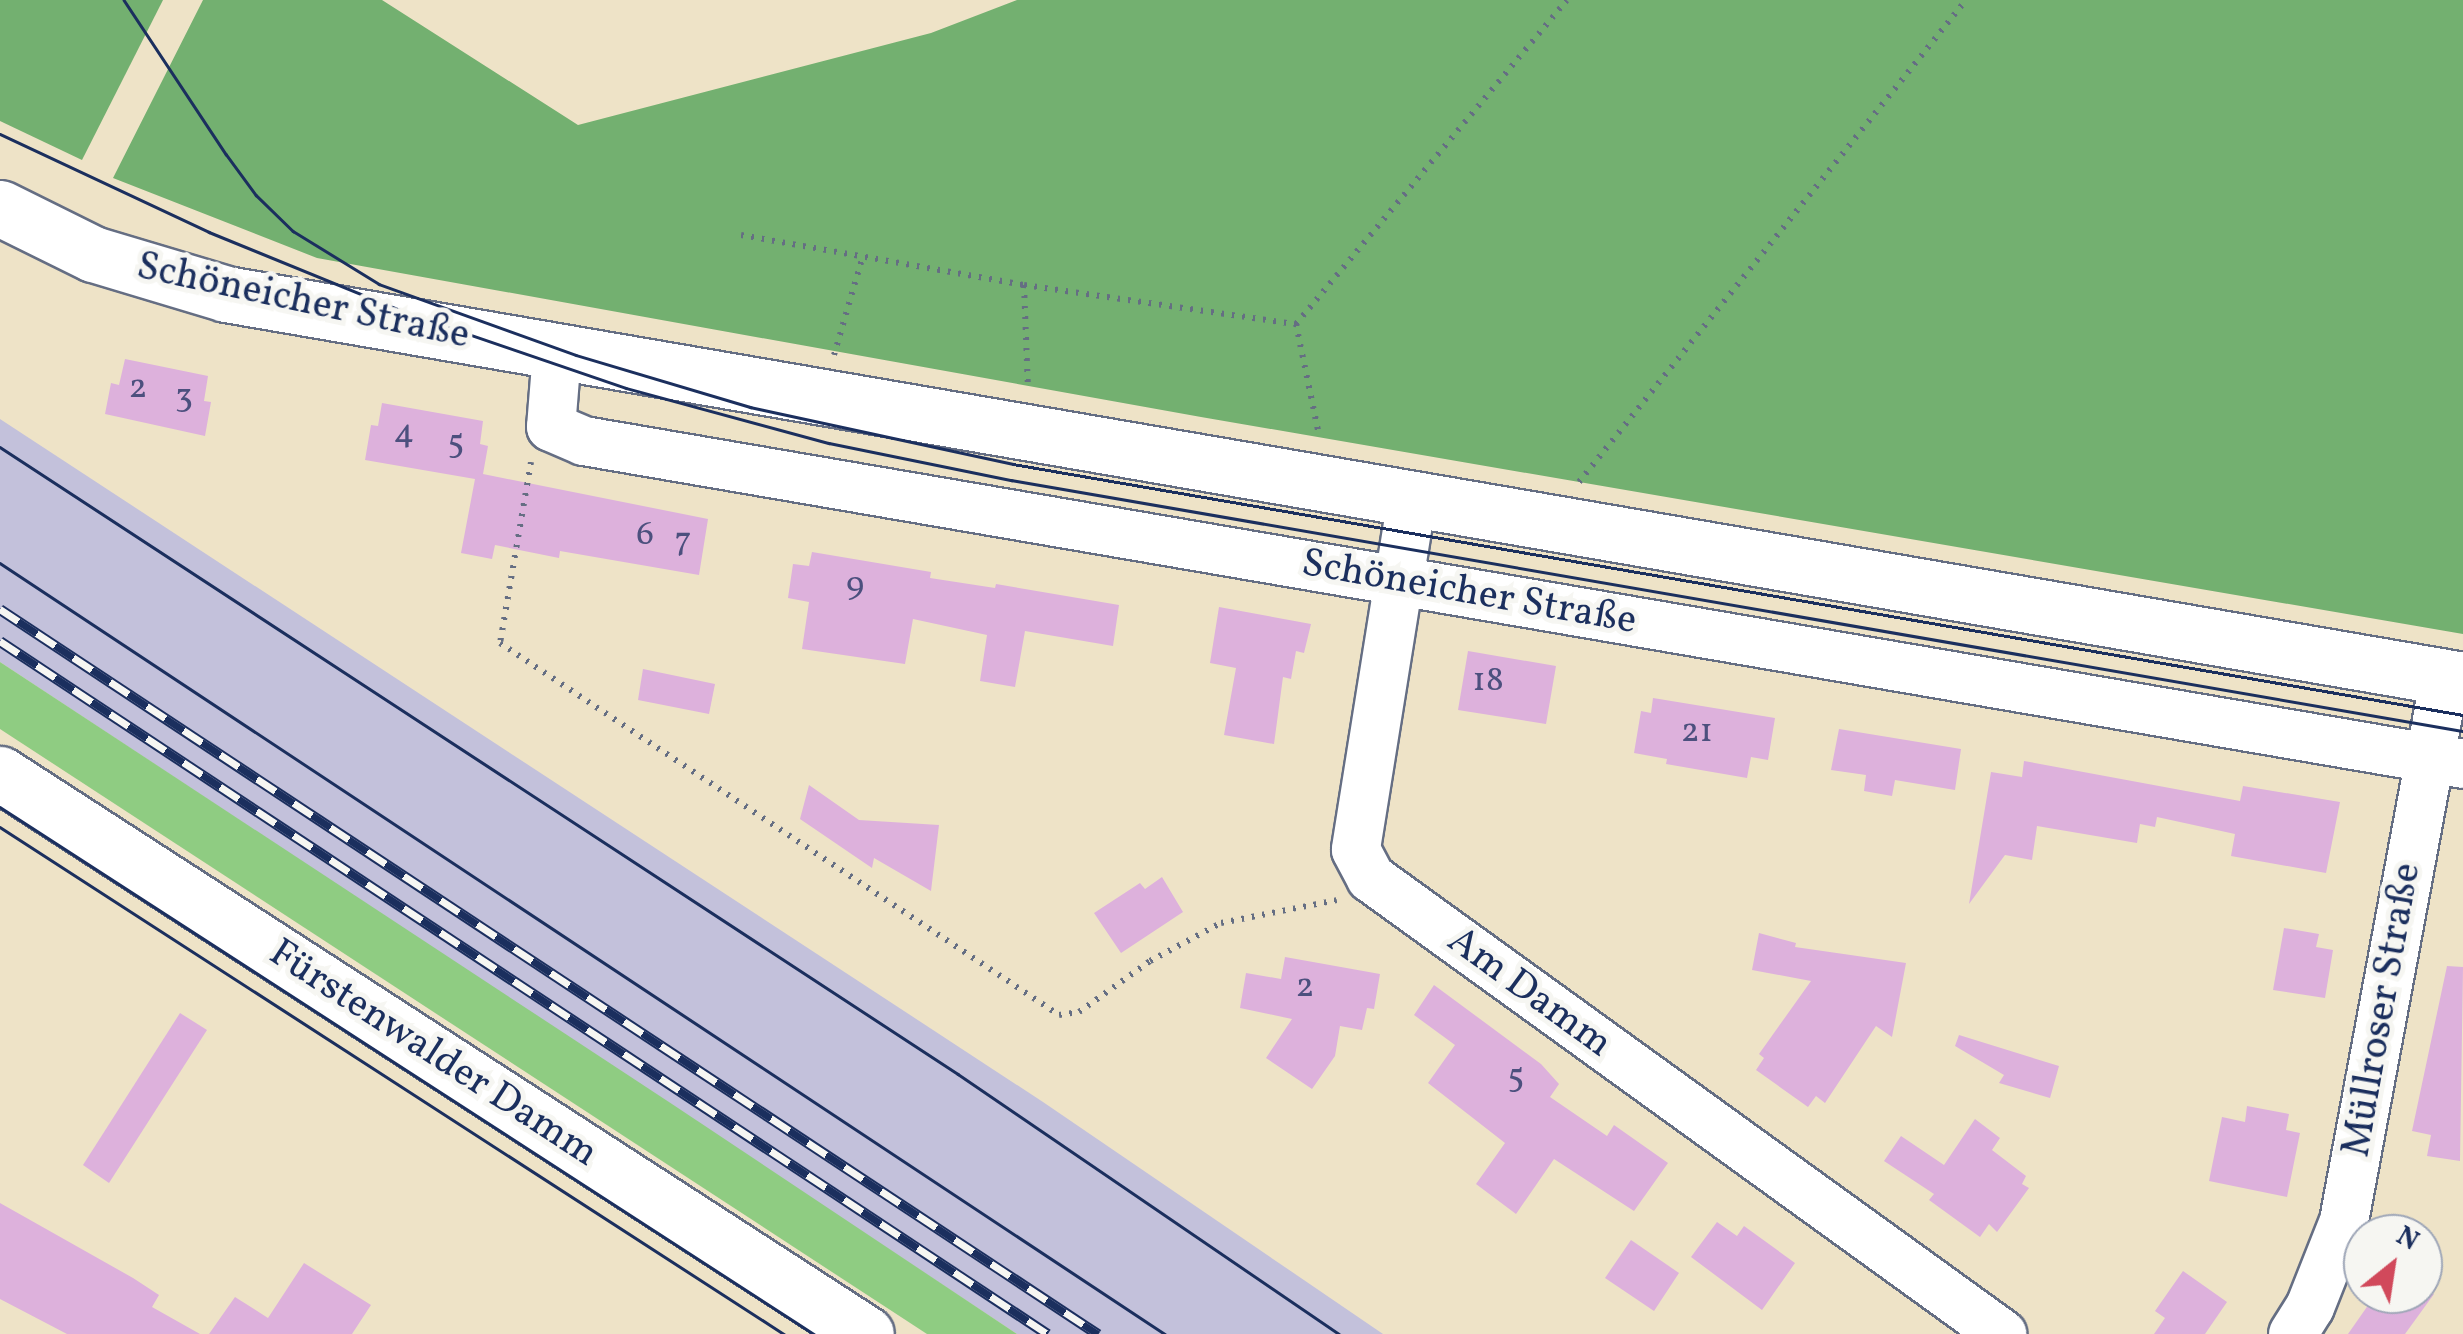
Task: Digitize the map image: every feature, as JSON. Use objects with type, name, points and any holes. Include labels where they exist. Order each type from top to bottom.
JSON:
[{"type":"main road","name":"Schöneicher Straße","points":[[0,208],[93,254],[226,294],[2454,679]]},
{"type":"main road","name":"Fürstenwalder Damm","points":[[0,774],[866,1334]]},
{"type":"street","points":[[551,427],[556,352]]},
{"type":"street","name":"Schöneicher Straße","points":[[551,427],[603,445],[2446,761]]},
{"type":"street","points":[[1371,878],[1356,850],[1412,498]]},
{"type":"street","name":"Müllroser Straße","points":[[2293,1334],[2310,1307],[2344,1221],[2446,761],[2454,679]]},
{"type":"street","name":"Am Damm","points":[[1371,878],[2002,1334]]},
{"type":"path","points":[[1296,324],[1567,0]]},
{"type":"path","points":[[1602,451],[1966,0]]},
{"type":"path","points":[[741,235],[1024,285],[1296,324]]},
{"type":"path","points":[[832,360],[863,256]]},
{"type":"path","points":[[1024,285],[1028,393]]},
{"type":"path","points":[[1296,324],[1320,442]]},
{"type":"path","points":[[551,427],[533,451],[500,643],[1059,1015],[1080,1012],[1150,961],[1220,923],[1331,904],[1371,878]]},
{"type":"shaded area","points":[[0,419],[1043,1102],[1383,1334],[1017,1334],[0,662]]},
{"type":"green space","points":[[0,0],[163,0],[82,160],[0,121]]},
{"type":"green space","points":[[203,0],[382,0],[578,125],[931,33],[1017,0],[2463,0],[2463,634],[1201,417],[317,258],[113,178]]},
{"type":"green space","points":[[0,662],[1017,1334],[927,1334],[0,729]]},
{"type":"building","points":[[125,359],[208,376],[204,401],[211,402],[205,436],[105,414],[111,383],[119,385]]},
{"type":"building","points":[[382,403],[483,421],[480,444],[488,446],[483,474],[708,519],[699,575],[560,551],[559,558],[495,545],[492,559],[461,553],[475,479],[365,460],[371,425],[378,426]]},
{"type":"building","points":[[812,552],[931,572],[930,578],[995,588],[996,584],[1119,605],[1113,646],[1025,631],[1015,687],[980,681],[987,635],[913,619],[905,664],[802,649],[809,602],[788,598],[793,564],[809,566]]},
{"type":"building","points":[[1219,607],[1311,624],[1304,653],[1296,651],[1291,679],[1283,677],[1274,744],[1224,735],[1236,668],[1210,663]]},
{"type":"building","points":[[1468,651],[1556,666],[1546,724],[1458,710]]},
{"type":"building","points":[[643,669],[715,684],[709,714],[638,700]]},
{"type":"building","points":[[1653,698],[1775,718],[1768,760],[1751,757],[1747,778],[1666,764],[1667,759],[1634,753],[1641,711],[1651,713]]},
{"type":"building","points":[[1839,729],[1961,749],[1955,790],[1895,780],[1892,796],[1864,791],[1866,775],[1831,770]]},
{"type":"building","points":[[2024,761],[2240,801],[2243,786],[2340,802],[2326,873],[2231,856],[2235,834],[2157,817],[2155,827],[2140,824],[2137,843],[2037,826],[2032,860],[2005,855],[1969,904],[1991,772],[2022,777]]},
{"type":"building","points":[[809,785],[859,820],[939,825],[931,891],[874,858],[872,868],[800,819]]},
{"type":"building","points":[[1162,877],[1183,912],[1121,953],[1094,913],[1140,883],[1145,889]]},
{"type":"building","points":[[2284,928],[2319,934],[2316,947],[2333,950],[2325,998],[2273,990]]},
{"type":"building","points":[[1759,933],[1796,943],[1795,947],[1906,963],[1892,1037],[1876,1026],[1825,1103],[1816,1096],[1808,1107],[1756,1070],[1764,1058],[1759,1054],[1811,981],[1752,970]]},
{"type":"building","points":[[1285,957],[1380,974],[1374,1009],[1367,1008],[1362,1030],[1340,1026],[1335,1056],[1312,1089],[1266,1058],[1292,1019],[1240,1008],[1246,973],[1281,979]]},
{"type":"building","points":[[2447,966],[2463,967],[2460,1161],[2427,1156],[2431,1135],[2412,1131]]},
{"type":"building","points":[[1434,985],[1541,1064],[1559,1084],[1550,1097],[1607,1136],[1614,1125],[1668,1163],[1634,1211],[1554,1159],[1516,1214],[1476,1184],[1505,1143],[1428,1083],[1455,1045],[1414,1015]]},
{"type":"building","points":[[180,1013],[207,1030],[109,1183],[83,1165]]},
{"type":"building","points":[[1959,1035],[2059,1066],[2050,1098],[1999,1083],[2004,1075],[1955,1046]]},
{"type":"building","points":[[2247,1106],[2289,1114],[2286,1130],[2300,1133],[2287,1197],[2209,1181],[2222,1117],[2245,1122]]},
{"type":"building","points":[[1975,1119],[2000,1138],[1992,1150],[2026,1176],[2022,1184],[2029,1188],[1997,1232],[1989,1224],[1980,1237],[1929,1200],[1934,1194],[1884,1161],[1901,1136],[1944,1165]]},
{"type":"building","points":[[0,1203],[159,1295],[152,1307],[200,1334],[67,1334],[0,1299]]},
{"type":"building","points":[[1717,1222],[1737,1236],[1744,1226],[1795,1263],[1762,1310],[1691,1257]]},
{"type":"building","points":[[1631,1240],[1679,1273],[1654,1311],[1605,1278]]},
{"type":"building","points":[[304,1263],[371,1305],[352,1334],[209,1334],[235,1297],[268,1318]]},
{"type":"building","points":[[2183,1271],[2227,1302],[2205,1334],[2154,1334],[2165,1318],[2155,1311]]},
{"type":"building","points":[[2362,1314],[2420,1314],[2405,1334],[2348,1334]]},
{"type":"tram line","points":[[124,0],[226,154],[256,195],[293,231],[379,284],[576,355],[750,407],[1013,464],[2463,715]]},
{"type":"tram line","points":[[0,134],[209,232],[410,314],[626,388],[829,443],[1011,480],[2463,731]]},
{"type":"tram line","points":[[0,447],[958,1074],[1339,1334]]},
{"type":"tram line","points":[[0,563],[1165,1334]]},
{"type":"tram line","points":[[0,807],[814,1334]]},
{"type":"tram line","points":[[0,827],[784,1334]]},
{"type":"railway","points":[[0,609],[1098,1334]]},
{"type":"railway","points":[[0,641],[1048,1334]]}]
